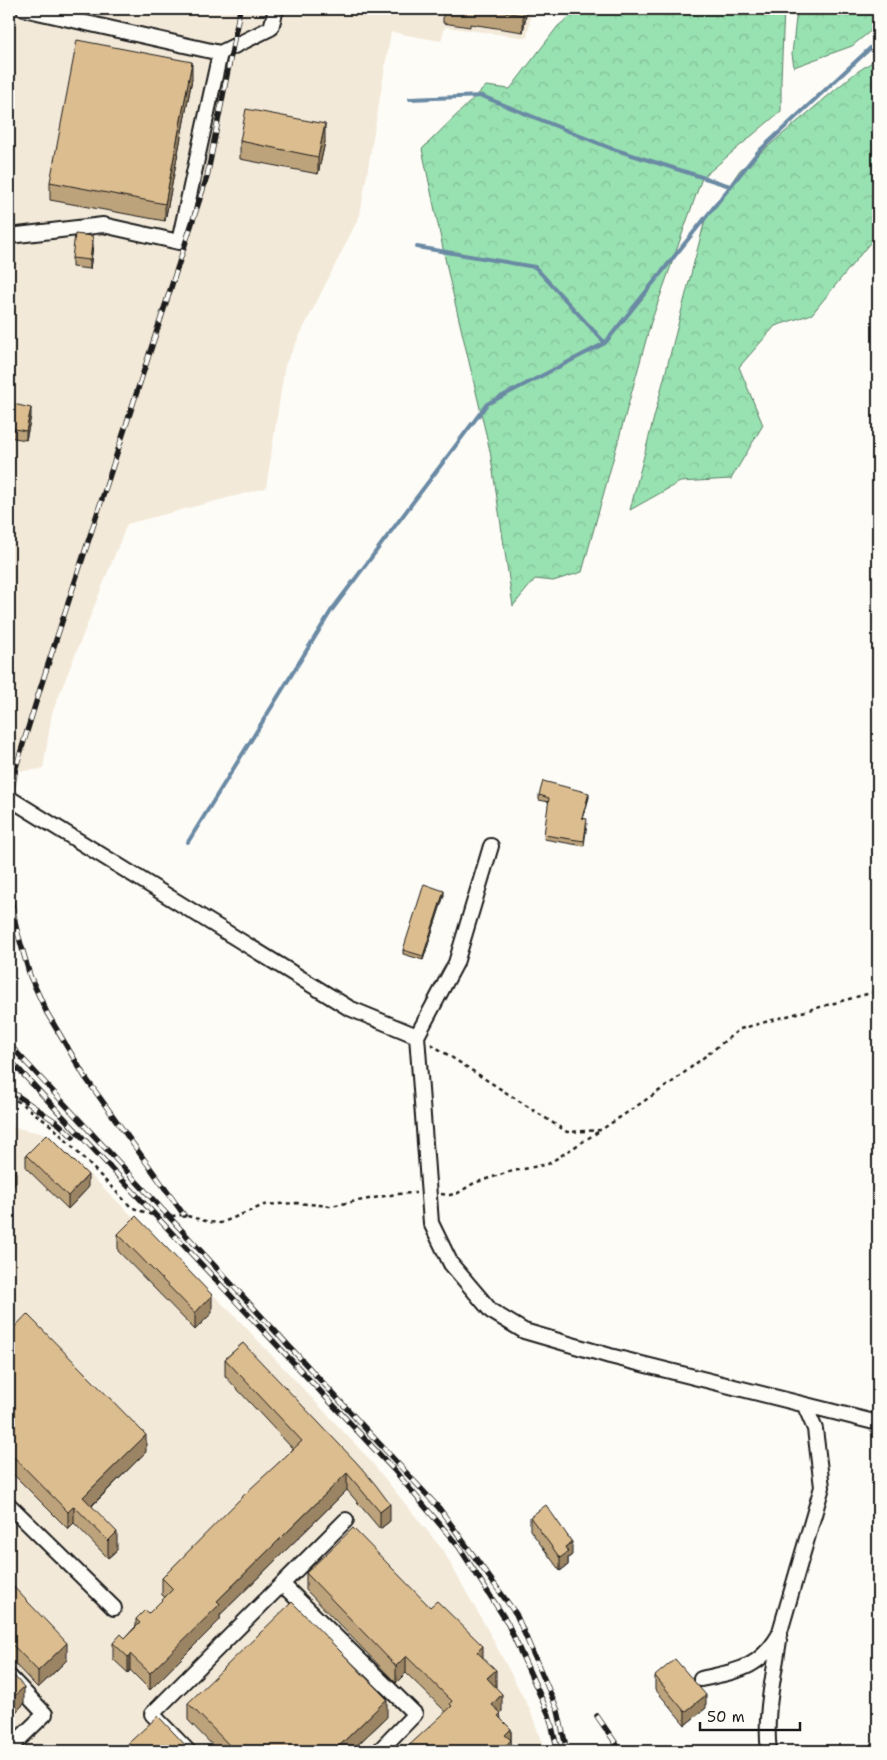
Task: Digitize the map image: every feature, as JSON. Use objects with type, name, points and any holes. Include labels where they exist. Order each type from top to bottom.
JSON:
[{"type":"street","points":[[24,9],[220,53],[271,28],[276,9]]},
{"type":"street","points":[[9,236],[103,225],[179,242],[220,53]]},
{"type":"street","points":[[9,798],[349,1008],[417,1036]]},
{"type":"street","points":[[491,846],[456,963],[417,1036],[431,1223],[451,1264],[491,1311],[524,1331],[610,1356],[878,1423]]},
{"type":"street","points":[[769,1751],[768,1722],[779,1635],[822,1487],[816,1437],[805,1406]]},
{"type":"street","points":[[9,1505],[114,1608]]},
{"type":"street","points":[[188,1751],[152,1714],[346,1520]]},
{"type":"street","points":[[282,1584],[415,1714],[379,1751]]},
{"type":"street","points":[[701,1679],[749,1666],[770,1650],[779,1635]]},
{"type":"street","points":[[9,1676],[45,1714],[9,1749]]},
{"type":"path","points":[[9,1096],[53,1127],[131,1207],[156,1217],[184,1214],[209,1222],[221,1223],[264,1205],[297,1203],[330,1206],[396,1194],[429,1193],[450,1195],[458,1193],[474,1183],[509,1172],[548,1164],[671,1083],[740,1029],[878,991]]},
{"type":"path","points":[[417,1036],[567,1132],[601,1130]]},
{"type":"shaded area","points":[[9,9],[532,9],[527,38],[445,27],[441,41],[391,32],[360,215],[285,365],[266,488],[127,524],[52,713],[43,769],[22,771],[9,760]]},
{"type":"shaded area","points":[[9,1126],[49,1135],[234,1315],[369,1459],[442,1549],[530,1710],[545,1751],[9,1751]]},
{"type":"green space","points":[[579,9],[784,9],[781,111],[702,178],[651,322],[582,572],[553,581],[535,579],[513,606],[490,451],[449,277],[422,149],[486,86],[510,89],[558,26]]},
{"type":"green space","points":[[797,9],[878,9],[878,25],[852,46],[794,67],[792,54]]},
{"type":"green space","points":[[878,58],[878,238],[869,244],[812,314],[775,326],[739,367],[763,425],[731,479],[680,482],[630,510],[705,220],[740,170],[854,74]]},
{"type":"building","points":[[484,9],[524,9],[523,15]]},
{"type":"building","points":[[77,40],[192,62],[165,204],[50,182]]},
{"type":"building","points":[[246,109],[325,124],[318,157],[240,141]]},
{"type":"building","points":[[75,234],[93,236],[90,260],[72,258]]},
{"type":"building","points":[[9,403],[31,408],[26,431],[9,428]]},
{"type":"building","points":[[543,781],[589,793],[582,818],[587,819],[584,841],[544,835],[549,798],[539,795]]},
{"type":"building","points":[[424,884],[444,891],[423,956],[403,950]]},
{"type":"building","points":[[47,1134],[88,1175],[68,1196],[26,1155]]},
{"type":"building","points":[[9,1163],[16,1170],[9,1177]]},
{"type":"building","points":[[136,1216],[212,1295],[195,1313],[118,1234]]},
{"type":"building","points":[[27,1314],[146,1435],[83,1497],[117,1532],[108,1541],[74,1506],[68,1512],[9,1452],[9,1333]]},
{"type":"building","points":[[243,1343],[357,1463],[390,1504],[380,1512],[347,1473],[217,1601],[220,1604],[150,1673],[130,1654],[128,1657],[113,1643],[121,1634],[125,1638],[140,1623],[136,1619],[145,1610],[149,1613],[173,1589],[162,1578],[248,1491],[302,1441],[225,1359]]},
{"type":"building","points":[[546,1505],[572,1542],[565,1547],[568,1552],[560,1558],[530,1517]]},
{"type":"building","points":[[353,1528],[430,1607],[437,1601],[483,1646],[477,1652],[496,1670],[487,1678],[502,1694],[492,1705],[501,1713],[498,1716],[511,1729],[505,1735],[511,1740],[500,1751],[403,1751],[452,1706],[450,1704],[452,1701],[406,1656],[396,1666],[306,1573]]},
{"type":"building","points":[[9,1582],[67,1643],[38,1671],[9,1641]]},
{"type":"building","points":[[292,1602],[387,1699],[334,1751],[235,1751],[188,1703]]},
{"type":"building","points":[[675,1659],[706,1695],[685,1712],[655,1676]]},
{"type":"building","points":[[9,1670],[24,1687],[9,1701]]},
{"type":"building","points":[[158,1716],[191,1751],[120,1751]]},
{"type":"waterway","points":[[188,842],[331,611],[487,404],[605,343],[758,152],[878,41]]},
{"type":"waterway","points":[[410,99],[482,96],[610,148],[730,186]]},
{"type":"waterway","points":[[417,247],[535,267],[605,343]]},
{"type":"railway","points":[[9,806],[16,767],[41,686],[207,177],[240,9]]},
{"type":"railway","points":[[9,886],[16,927],[30,976],[47,1013],[85,1077],[184,1215]]},
{"type":"railway","points":[[9,1044],[439,1508],[516,1614],[558,1711],[567,1751]]},
{"type":"railway","points":[[9,1059],[394,1470],[459,1547],[507,1622],[549,1715],[558,1751]]},
{"type":"railway","points":[[9,1090],[59,1124],[73,1137]]},
{"type":"railway","points":[[597,1716],[621,1751]]}]
